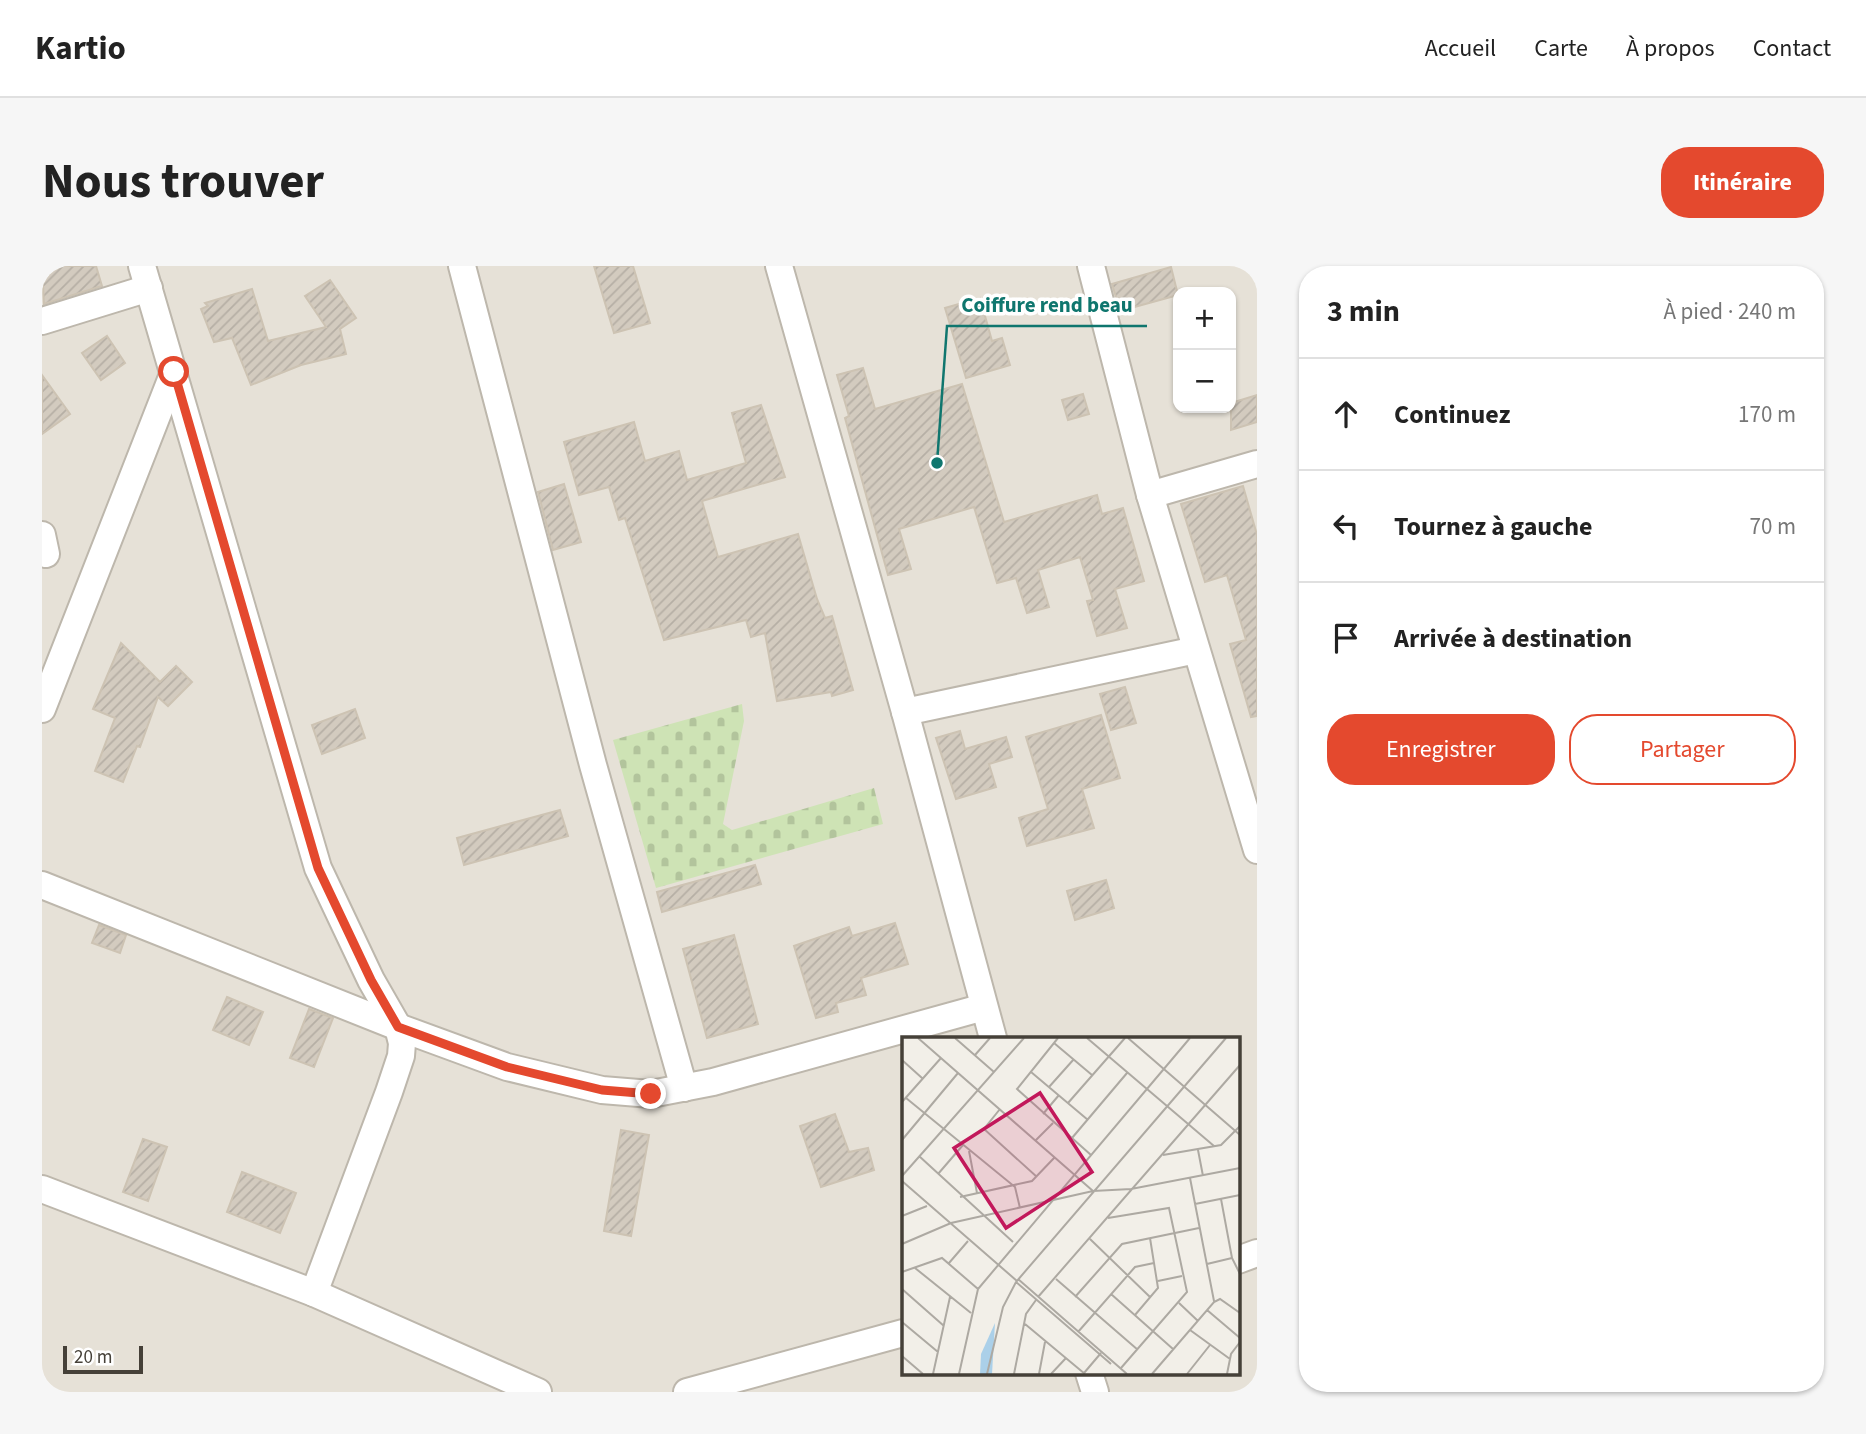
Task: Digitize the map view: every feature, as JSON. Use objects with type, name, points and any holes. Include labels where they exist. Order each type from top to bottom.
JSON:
[{"type":"street","points":[[462,266],[590,752],[684,1088]]},
{"type":"street","points":[[779,266],[905,712],[993,1037]]},
{"type":"street","points":[[1091,266],[1150,495],[1257,850]]},
{"type":"street","points":[[42,321],[145,277],[318,868],[371,980],[398,1027],[401,1056],[314,1293]]},
{"type":"street","points":[[42,709],[174,372]]},
{"type":"street","points":[[1150,495],[1257,464]]},
{"type":"street","points":[[905,712],[1196,650]]},
{"type":"street","points":[[42,885],[398,1027],[507,1067],[602,1090],[651,1094],[684,1088],[984,1007]]},
{"type":"street","points":[[42,1189],[314,1293],[538,1392]]},
{"type":"street","points":[[1240,1258],[1257,1253]]},
{"type":"street","points":[[687,1392],[902,1334]]},
{"type":"street","points":[[1088,1374],[1095,1392]]},
{"type":"shaded area","points":[[42,266],[1257,266],[1257,1392],[42,1392]]},
{"type":"green space","points":[[742,704],[744,721],[723,824],[732,830],[874,788],[883,824],[656,888],[613,740]]},
{"type":"building","points":[[42,266],[96,266],[102,286],[44,304]]},
{"type":"building","points":[[594,266],[633,266],[650,323],[614,333]]},
{"type":"building","points":[[1171,267],[1176,287],[1173,287],[1173,296],[1120,311],[1112,284]]},
{"type":"building","points":[[330,280],[356,318],[340,329],[346,354],[301,365],[251,385],[232,338],[214,342],[201,309],[208,306],[205,303],[252,289],[268,341],[326,327],[305,296]]},
{"type":"building","points":[[980,298],[992,341],[1002,338],[1010,365],[966,378],[945,308]]},
{"type":"building","points":[[107,336],[125,363],[101,380],[82,353]]},
{"type":"building","points":[[863,368],[875,409],[962,384],[1004,522],[1097,495],[1102,514],[1123,508],[1144,581],[1115,589],[1127,628],[1097,636],[1087,601],[1093,600],[1080,557],[1038,570],[1049,607],[1027,613],[1016,578],[997,583],[974,507],[899,529],[911,569],[888,575],[845,418],[849,416],[837,375]]},
{"type":"building","points":[[42,375],[70,414],[42,434]]},
{"type":"building","points":[[1083,394],[1089,414],[1068,420],[1062,400]]},
{"type":"building","points":[[1257,395],[1257,422],[1231,430],[1231,413],[1236,413],[1236,401]]},
{"type":"building","points":[[761,405],[785,477],[702,501],[718,557],[798,534],[817,599],[825,618],[832,616],[853,690],[832,696],[831,692],[777,701],[765,633],[751,637],[746,620],[664,640],[625,518],[619,520],[609,487],[579,495],[564,442],[634,422],[645,461],[679,451],[687,480],[746,463],[732,413]]},
{"type":"building","points":[[564,484],[581,542],[553,550],[538,492]]},
{"type":"building","points":[[1243,486],[1257,535],[1257,716],[1251,717],[1230,644],[1246,640],[1227,575],[1205,582],[1181,504]]},
{"type":"building","points":[[121,643],[160,682],[176,666],[192,682],[168,706],[158,697],[140,747],[137,746],[123,782],[95,771],[115,718],[93,709]]},
{"type":"building","points":[[1125,687],[1136,723],[1111,730],[1100,694]]},
{"type":"building","points":[[355,709],[365,738],[322,754],[312,725]]},
{"type":"building","points":[[1101,715],[1120,778],[1082,789],[1094,828],[1027,846],[1019,818],[1048,809],[1026,737]]},
{"type":"building","points":[[960,731],[965,749],[1006,737],[1012,757],[989,764],[996,787],[956,799],[936,738]]},
{"type":"building","points":[[560,810],[568,836],[464,865],[457,838]]},
{"type":"building","points":[[755,865],[761,884],[662,912],[657,892]]},
{"type":"building","points":[[1106,880],[1114,908],[1075,920],[1067,891]]},
{"type":"building","points":[[895,923],[908,964],[861,978],[866,995],[836,1003],[838,1012],[816,1018],[794,946],[849,927],[852,936]]},
{"type":"building","points":[[99,925],[126,935],[120,953],[92,943]]},
{"type":"building","points":[[734,935],[758,1024],[707,1038],[683,949]]},
{"type":"building","points":[[227,997],[263,1012],[249,1045],[213,1030]]},
{"type":"building","points":[[309,1009],[333,1018],[314,1067],[290,1058]]},
{"type":"building","points":[[835,1114],[849,1152],[868,1148],[874,1170],[821,1187],[800,1126]]},
{"type":"building","points":[[621,1130],[649,1135],[631,1236],[604,1231]]},
{"type":"building","points":[[143,1139],[167,1147],[148,1201],[123,1192]]},
{"type":"building","points":[[242,1172],[296,1193],[280,1233],[227,1212]]},
{"type":"place","name":"Coiffure rend beau","points":[[937,463]]},
{"type":"route","points":[[174,372],[318,868],[371,980],[398,1027],[507,1067],[602,1090],[651,1094]]}]
